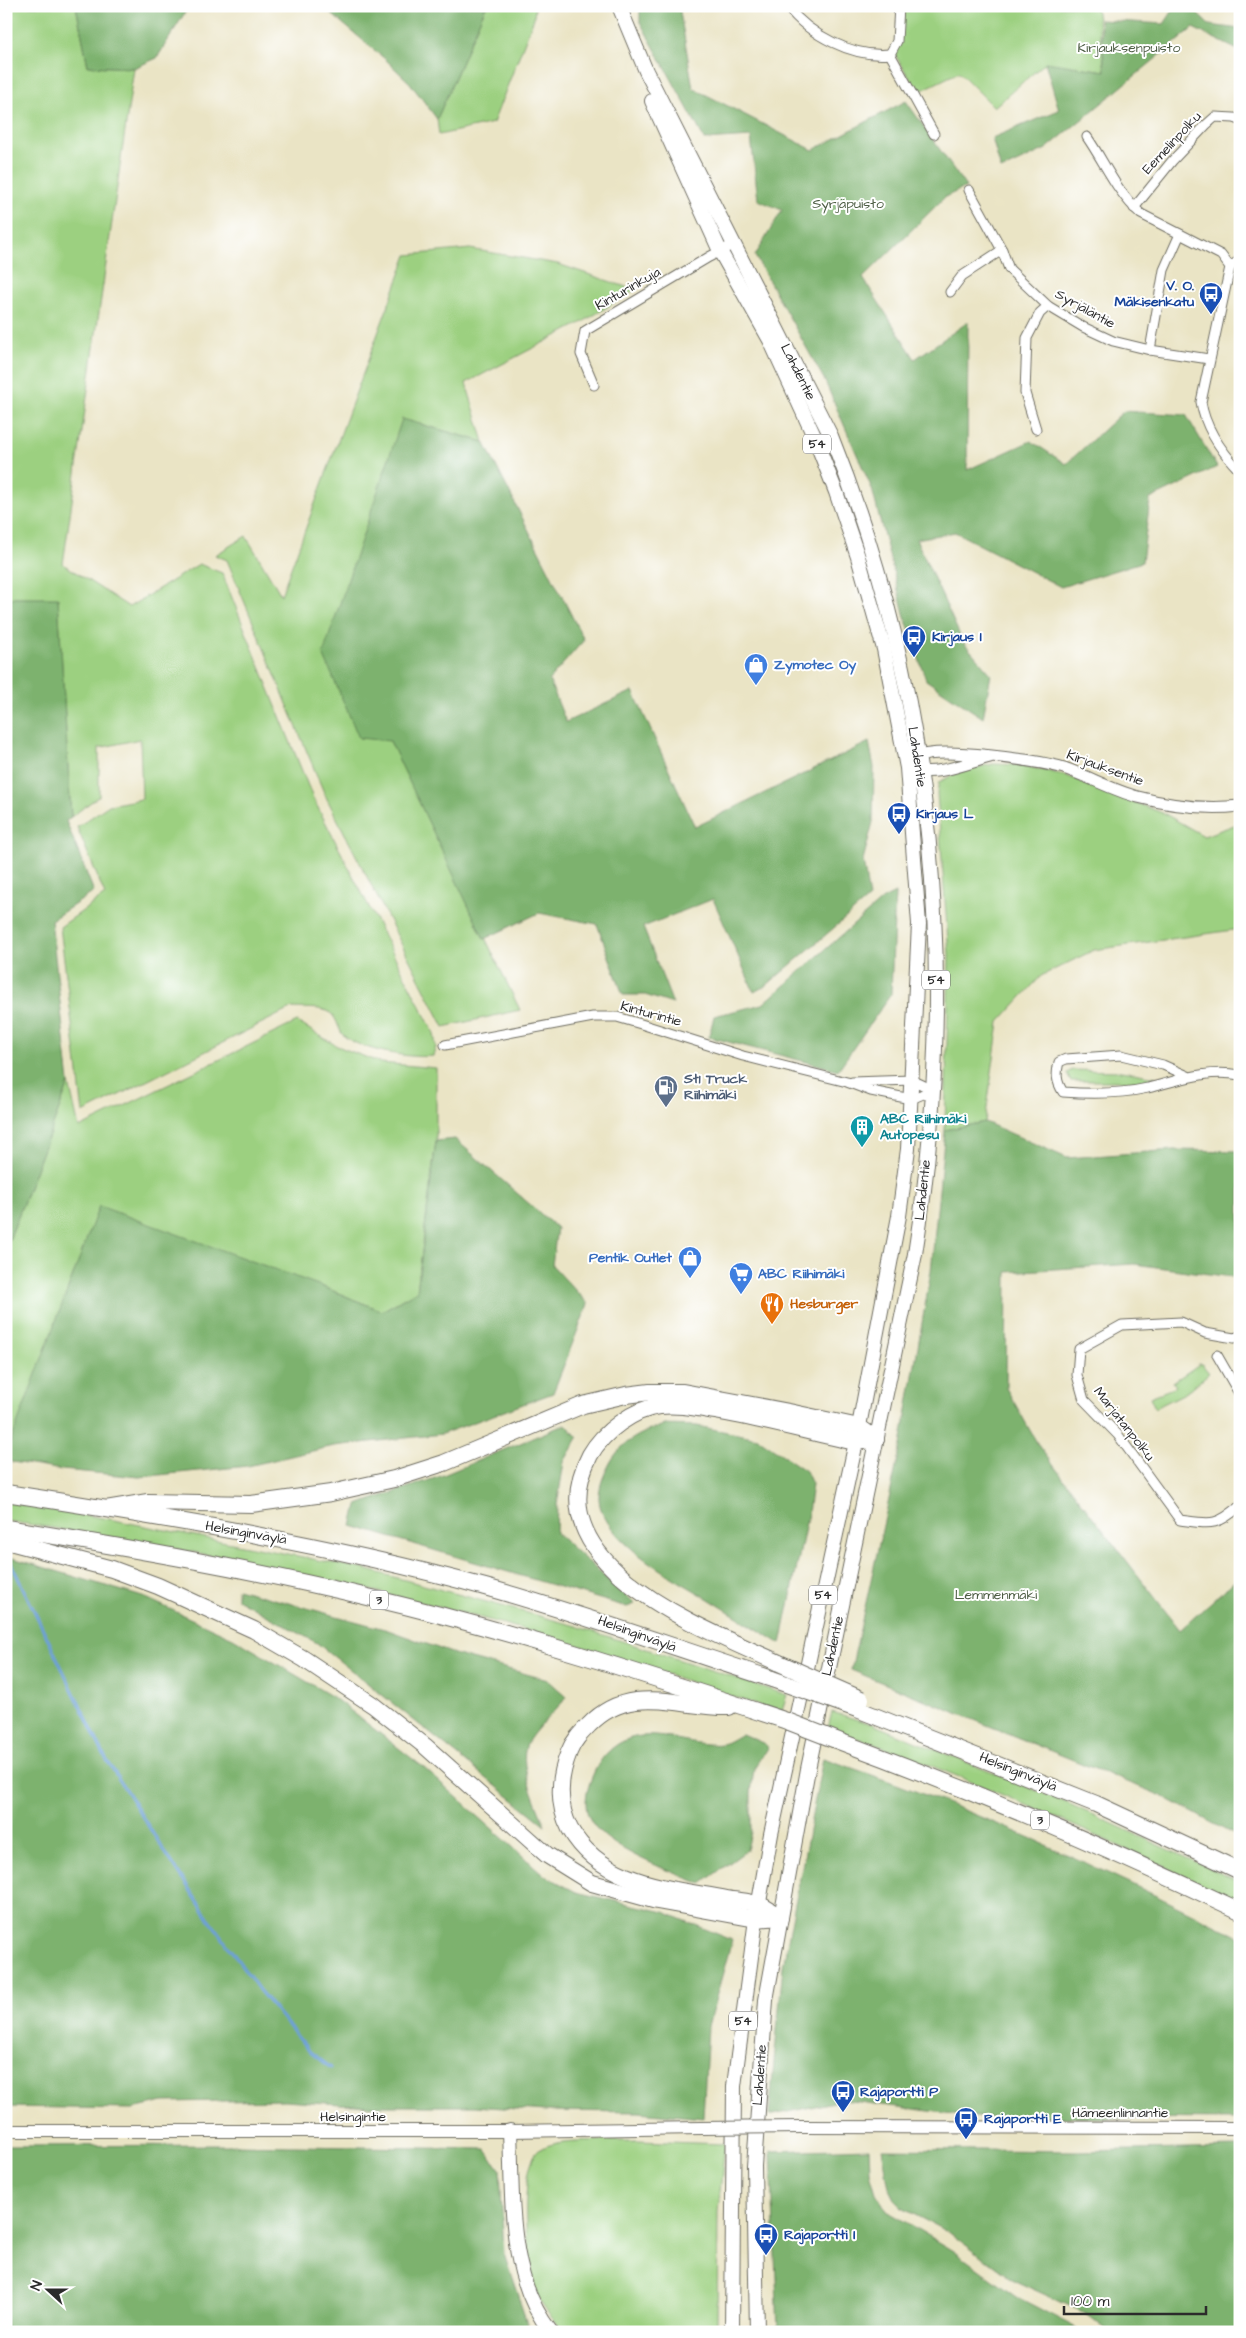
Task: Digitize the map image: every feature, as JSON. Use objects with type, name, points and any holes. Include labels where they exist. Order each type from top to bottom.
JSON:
[{"type":"highway","points":[[106,1509],[148,1502],[251,1504],[331,1494],[394,1479],[444,1463],[583,1406],[626,1394],[684,1392],[722,1398],[857,1435]]},
{"type":"highway","points":[[859,1704],[779,1663],[682,1619],[621,1577],[603,1558],[590,1539],[579,1502],[582,1474],[593,1451],[607,1434],[640,1412],[659,1406],[686,1406],[876,1439]]},
{"type":"highway","name":"Helsinginväylä","points":[[6,1493],[285,1540],[484,1586],[594,1618],[772,1679],[859,1704],[896,1724],[1096,1804],[1240,1871]]},
{"type":"highway","name":"3","points":[[6,1528],[112,1545],[373,1598],[590,1657],[787,1721],[976,1793],[1081,1837],[1240,1911]]},
{"type":"highway","points":[[6,1541],[112,1569],[158,1586],[254,1630],[304,1659],[373,1705],[425,1746],[547,1855],[592,1883],[657,1901],[758,1912]]},
{"type":"highway","points":[[743,1707],[709,1708],[652,1699],[613,1707],[592,1722],[570,1748],[562,1769],[560,1782],[564,1814],[576,1839],[590,1854],[616,1873],[656,1886],[780,1917]]},
{"type":"main road","name":"Lahdentie","points":[[610,6],[678,164],[720,251],[770,340],[814,436],[836,492],[884,649],[914,770],[933,870],[936,1006],[933,1090],[919,1229],[808,1769],[766,2000],[758,2085],[754,2166],[757,2332]]},
{"type":"main road","name":"Lahdentie","points":[[619,6],[646,71],[830,436],[854,495],[888,604],[919,757],[914,770],[918,924],[908,1149],[899,1216],[857,1435],[771,1834],[758,1912],[734,2086],[732,2332]]},
{"type":"main road","name":"Hämeenlinnantie","points":[[701,2128],[1240,2128]]},
{"type":"main road","name":"Helsingintie","points":[[6,2131],[510,2131],[701,2128]]},
{"type":"main road","points":[[510,2131],[519,2258],[532,2301],[551,2332]]},
{"type":"street","points":[[787,6],[794,16],[820,35],[852,50],[890,54]]},
{"type":"street","points":[[890,54],[897,41],[900,6]]},
{"type":"street","points":[[890,54],[934,134]]},
{"type":"street","name":"Eemelinpolku","points":[[1134,208],[1172,161],[1215,117],[1240,120]]},
{"type":"street","points":[[1087,137],[1120,192],[1134,208],[1141,214],[1221,255],[1230,267]]},
{"type":"street","name":"Syrjäläntie","points":[[969,190],[1002,250],[1010,269],[1048,306],[1100,336],[1150,350],[1209,358]]},
{"type":"street","points":[[1150,350],[1164,270],[1180,234]]},
{"type":"street","name":"Kinturinkuja","points":[[594,385],[581,354],[585,332],[734,244]]},
{"type":"street","points":[[950,292],[962,276],[1002,250]]},
{"type":"street","points":[[1240,260],[1230,267],[1201,402],[1203,416],[1228,458],[1240,471]]},
{"type":"street","points":[[1036,428],[1025,393],[1027,338],[1040,313],[1048,306]]},
{"type":"street","name":"Kirjauksentie","points":[[919,757],[959,754],[1042,762],[1067,769],[1112,789],[1169,804],[1191,807],[1240,806]]},
{"type":"street","name":"Kirjauksentie","points":[[914,770],[936,771],[990,757]]},
{"type":"street","name":"Kinturintie","points":[[445,1045],[593,1017],[617,1017],[751,1058],[847,1082],[871,1091],[911,1098],[933,1090]]},
{"type":"street","points":[[1188,1076],[1163,1065],[1121,1055],[1066,1059],[1059,1062],[1057,1083],[1063,1092],[1082,1094],[1131,1091],[1188,1076],[1215,1073],[1240,1075]]},
{"type":"street","name":"Kinturintie","points":[[847,1082],[912,1080],[933,1090]]},
{"type":"street","name":"Marjatanpolku","points":[[1240,1336],[1234,1338],[1205,1333],[1181,1322],[1122,1325],[1079,1349],[1077,1375],[1084,1400],[1114,1430],[1180,1520],[1208,1524],[1217,1522],[1224,1520],[1240,1506]]},
{"type":"street","points":[[1217,1355],[1240,1395]]},
{"type":"green space","points":[[6,6],[76,6],[88,66],[134,68],[63,564],[129,607],[199,564],[222,573],[313,798],[434,1033],[436,1047],[433,1056],[399,1055],[373,1049],[344,1036],[331,1013],[323,1010],[292,1008],[83,1113],[60,927],[105,895],[77,827],[109,805],[142,799],[140,739],[99,748],[99,796],[71,817],[58,599],[6,598],[6,61],[12,61],[6,28]]},
{"type":"green space","points":[[76,6],[189,6],[157,58],[134,68],[88,66]]},
{"type":"green space","points":[[322,6],[486,6],[437,119],[410,83],[385,59]]},
{"type":"green space","points":[[486,6],[535,6],[534,18],[493,123],[439,135],[437,119]]},
{"type":"green space","name":"Syrjäpuisto","points":[[640,6],[679,6],[693,88],[813,150],[906,101],[966,187],[945,197],[863,278],[915,359],[968,322],[967,470],[1031,441],[1066,464],[1124,411],[1186,415],[1217,467],[1150,499],[1142,562],[1061,587],[955,532],[916,539],[963,642],[991,674],[983,718],[926,680],[905,617],[872,489],[824,379],[755,256],[782,210],[758,200],[751,137],[705,140],[640,22]]},
{"type":"green space","points":[[904,6],[1096,6],[1105,71],[1045,63],[994,107],[959,72],[918,92],[894,53]]},
{"type":"green space","name":"Kirjauksenpuisto","points":[[1176,6],[1189,6],[1209,25],[1240,29],[1240,51],[1193,28],[1046,149],[1001,170],[992,138],[1059,110],[1045,62],[1105,71],[1100,20],[1164,24]]},
{"type":"green space","points":[[470,249],[558,264],[635,290],[581,323],[466,383],[484,442],[402,419],[390,741],[520,1010],[444,1027],[325,795],[227,560],[215,555],[246,536],[281,595],[407,255]]},
{"type":"green space","points":[[402,419],[484,442],[584,640],[549,680],[566,722],[633,691],[695,827],[869,742],[874,767],[873,822],[863,860],[869,898],[767,985],[754,992],[713,899],[643,927],[673,1004],[645,995],[623,995],[597,924],[539,913],[484,939],[390,741],[359,738],[323,654]]},
{"type":"green space","points":[[6,598],[58,598],[71,817],[66,821],[94,892],[51,920],[69,1083],[6,1248]]},
{"type":"green space","points":[[993,764],[1020,765],[1064,775],[1165,814],[1204,836],[1240,823],[1240,929],[1094,950],[1041,976],[999,1022],[985,1122],[945,1130],[949,955],[937,793],[939,782],[961,771]]},
{"type":"green space","points":[[895,893],[891,994],[838,1070],[709,1037],[714,1016],[763,1004],[883,899]]},
{"type":"green space","points":[[297,1022],[337,1046],[381,1063],[436,1068],[436,1141],[417,1291],[382,1311],[321,1286],[6,1454],[6,1248],[69,1083],[79,1128]]},
{"type":"green space","points":[[1072,1070],[1122,1071],[1156,1077],[1141,1081],[1071,1081],[1067,1073]]},
{"type":"green space","name":"Lemmenmäki","points":[[985,1122],[1067,1158],[1174,1150],[1240,1151],[1240,1278],[1134,1264],[1007,1272],[1006,1388],[1040,1448],[1180,1630],[1240,1576],[1240,1838],[1162,1796],[851,1670],[901,1445],[931,1271],[945,1130]]},
{"type":"green space","points":[[455,1139],[557,1228],[552,1265],[588,1304],[553,1393],[442,1434],[334,1446],[248,1466],[139,1477],[62,1470],[6,1461],[6,1454],[99,1206],[321,1286],[382,1311],[417,1291],[436,1141]]},
{"type":"green space","points":[[1201,1363],[1209,1373],[1187,1392],[1155,1408],[1150,1397],[1176,1386],[1173,1382]]},
{"type":"green space","points":[[566,1424],[578,1438],[564,1462],[557,1505],[556,1533],[635,1604],[627,1607],[352,1526],[357,1505],[441,1476]]},
{"type":"green space","points":[[664,1425],[697,1426],[758,1438],[806,1471],[812,1484],[808,1513],[781,1644],[647,1561],[619,1537],[608,1523],[601,1509],[599,1494],[603,1478],[612,1460],[623,1446],[637,1436]]},
{"type":"green space","points":[[6,1502],[109,1519],[364,1569],[576,1626],[787,1695],[781,1713],[598,1651],[432,1605],[220,1557],[6,1521]]},
{"type":"green space","points":[[6,1556],[146,1598],[233,1638],[333,1697],[423,1767],[544,1875],[576,1892],[664,1912],[732,1940],[708,2026],[703,2118],[639,2112],[546,2111],[475,2106],[368,2106],[285,2100],[163,2102],[133,2109],[6,2107]]},
{"type":"green space","points":[[237,1589],[388,1630],[457,1655],[548,1680],[567,1697],[542,1723],[529,1740],[525,1749],[524,1759],[529,1782],[545,1825],[317,1643],[237,1599]]},
{"type":"green space","points":[[832,1712],[872,1724],[1067,1803],[1240,1882],[1240,1902],[1037,1809],[933,1767],[828,1728]]},
{"type":"green space","points":[[742,1734],[765,1744],[767,1748],[754,1768],[751,1793],[751,1832],[747,1850],[701,1884],[622,1849],[608,1839],[589,1817],[586,1797],[595,1770],[602,1758],[618,1744],[631,1738],[649,1736],[718,1744]]},
{"type":"green space","points":[[823,1758],[930,1797],[1035,1840],[1138,1887],[1240,1937],[1240,2119],[976,2117],[843,2100],[769,2116],[783,1966]]},
{"type":"green space","points":[[572,2141],[725,2144],[718,2212],[717,2332],[567,2332],[548,2313],[535,2290],[529,2260],[526,2217],[528,2175],[532,2160],[539,2150],[559,2143]]},
{"type":"green space","points":[[232,2145],[486,2149],[500,2169],[504,2254],[530,2332],[6,2332],[6,2146]]},
{"type":"green space","points":[[869,2148],[870,2172],[876,2193],[887,2211],[954,2251],[1017,2297],[1084,2332],[778,2332],[771,2151]]},
{"type":"green space","points":[[1240,2148],[1240,2332],[1110,2332],[1085,2313],[1013,2280],[951,2234],[904,2209],[895,2200],[889,2188],[882,2149],[1076,2151]]},
{"type":"waterway","points":[[9,1559],[105,1757],[152,1832],[207,1916],[259,1990],[310,2052],[331,2068]]},
{"type":"place","name":"V. O. Mäkisenkatu","points":[[1211,315]]},
{"type":"place","name":"Kirjaus I","points":[[914,658]]},
{"type":"place","name":"Zymotec Oy","points":[[756,686]]},
{"type":"place","name":"Kirjaus L","points":[[899,835]]},
{"type":"place","name":"St1 Truck Riihimäki","points":[[666,1108]]},
{"type":"place","name":"ABC Riihimäki Autopesu","points":[[862,1148]]},
{"type":"place","name":"Pentik Outlet","points":[[690,1279]]},
{"type":"place","name":"ABC Riihimäki","points":[[741,1295]]},
{"type":"place","name":"Hesburger","points":[[772,1325]]},
{"type":"place","name":"Rajaportti P","points":[[843,2113]]},
{"type":"place","name":"Rajaportti E","points":[[966,2140]]},
{"type":"place","name":"Rajaportti I","points":[[766,2256]]}]
